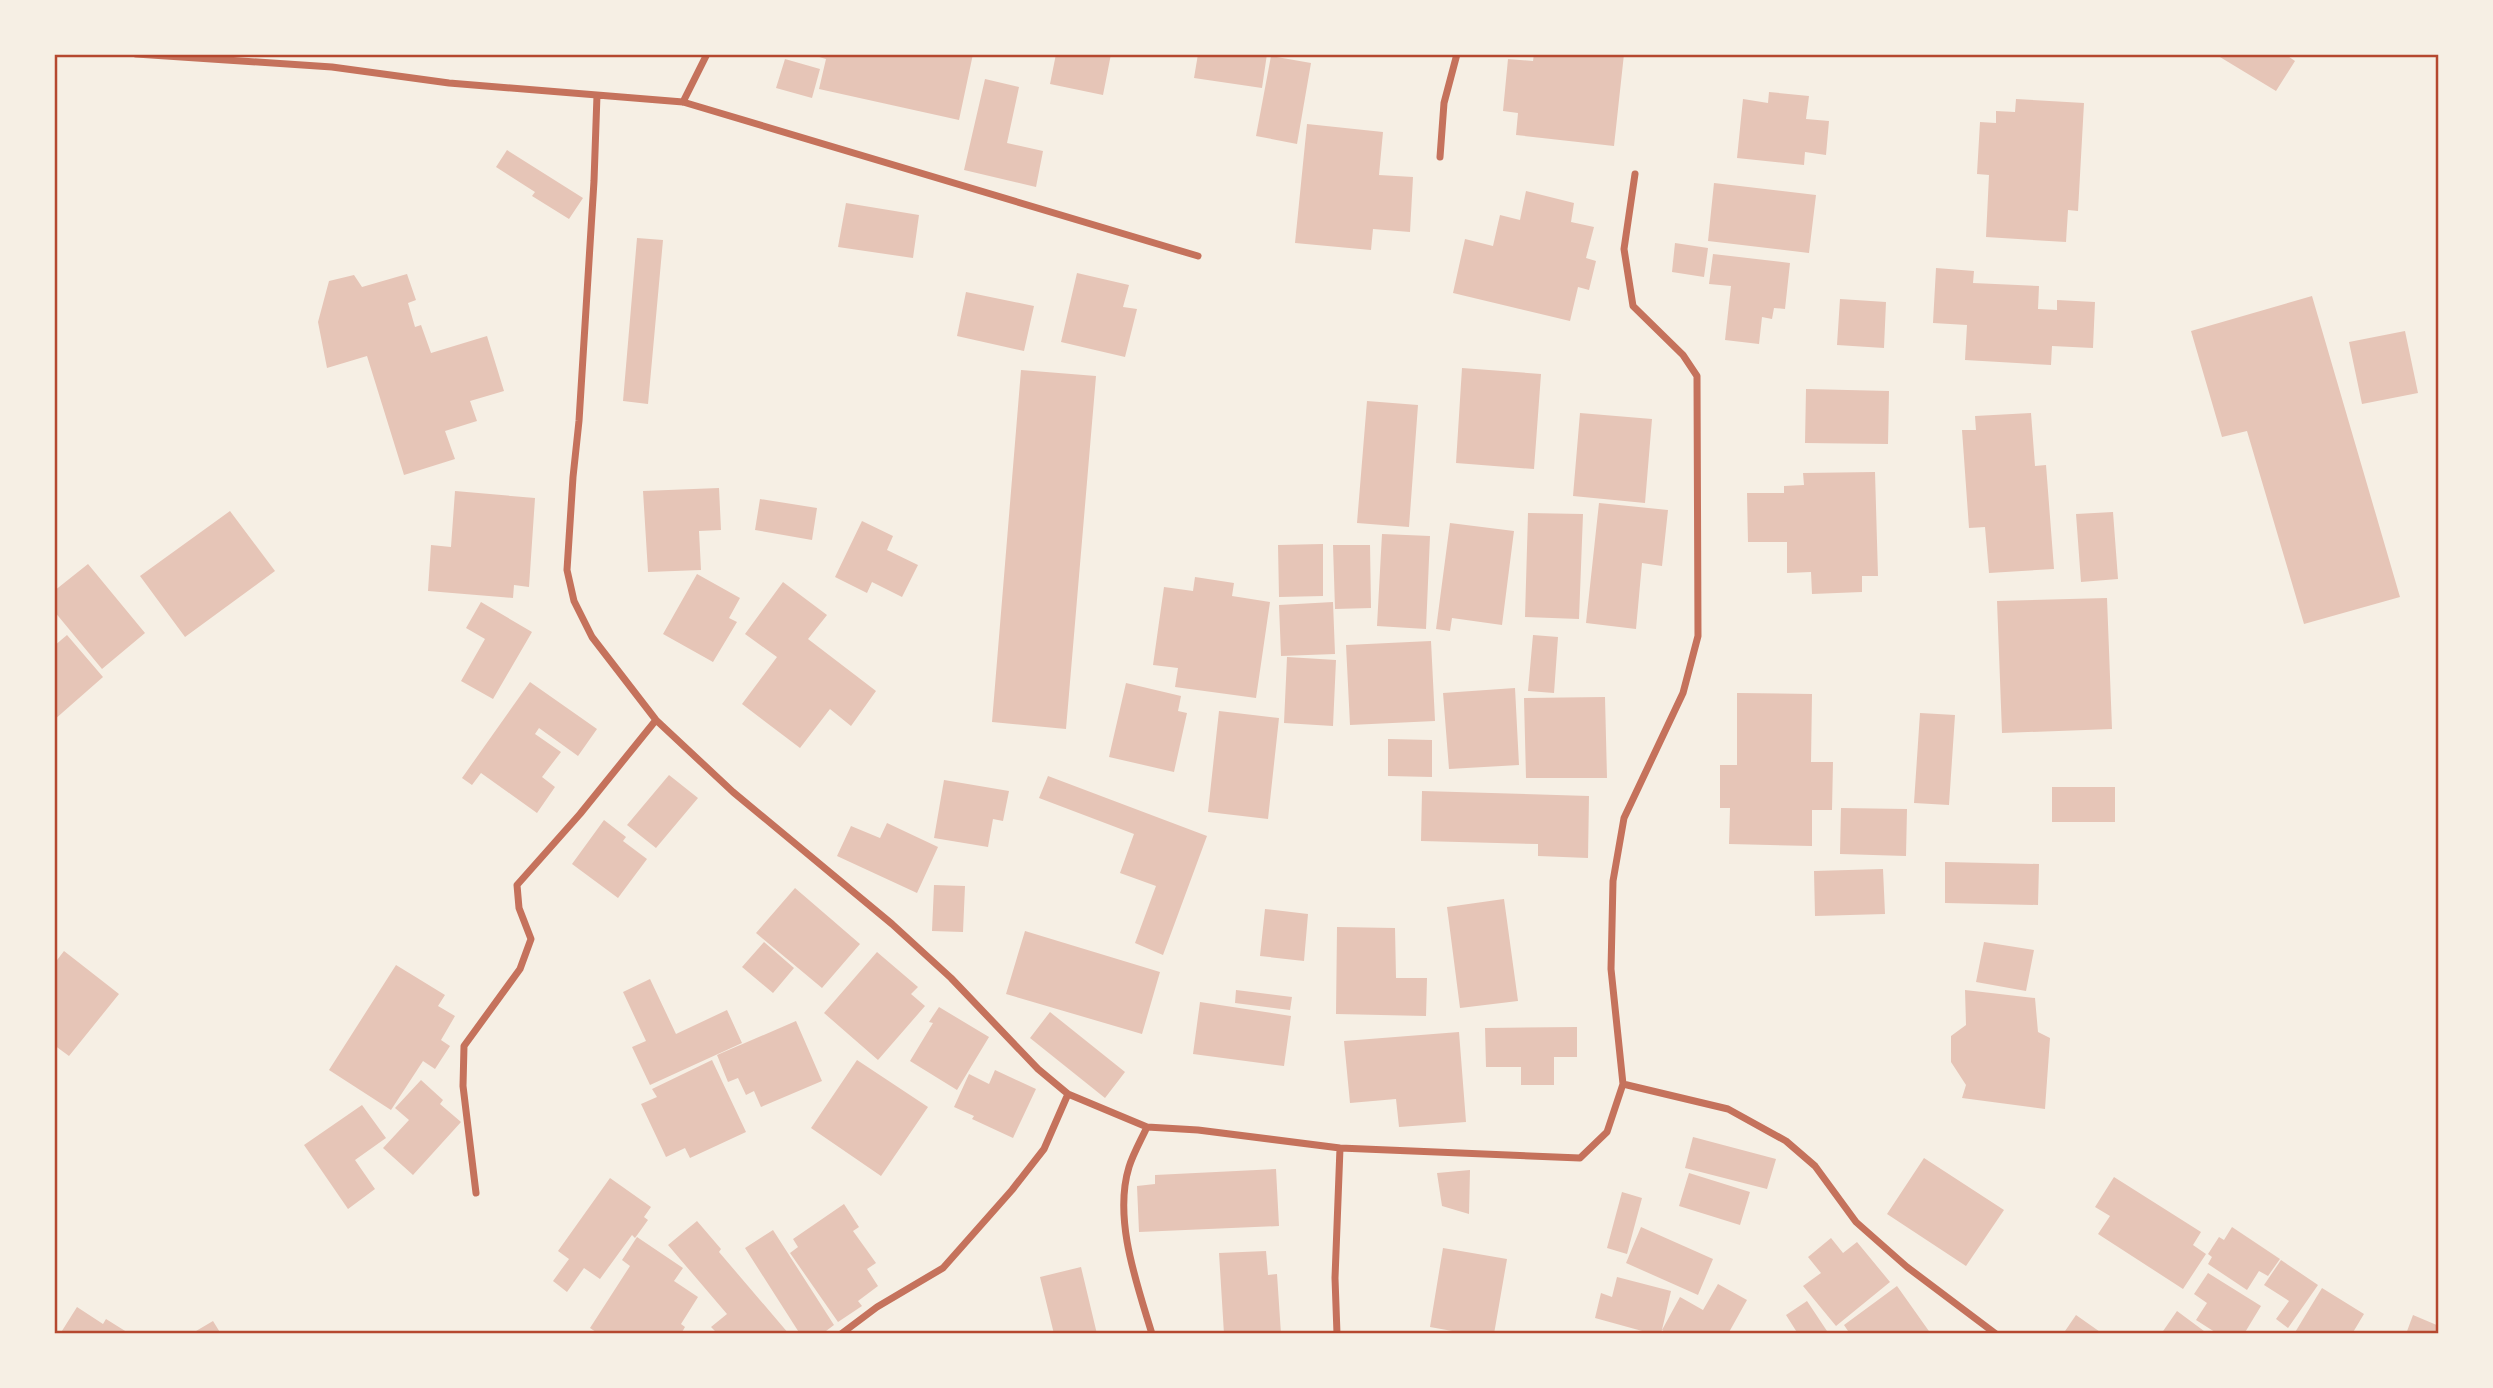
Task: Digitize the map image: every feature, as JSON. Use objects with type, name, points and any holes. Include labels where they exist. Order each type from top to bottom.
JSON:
[{"type":"street","points":[[136,54],[332,67],[449,83],[683,102],[1198,256]]},
{"type":"street","points":[[683,102],[707,54]]},
{"type":"street","points":[[1440,157],[1444,103],[1457,54]]},
{"type":"street","points":[[597,95],[579,421],[567,570],[574,601],[592,637],[656,720],[733,792],[921,951],[980,1007],[1013,1044],[1068,1094],[1147,1127],[1198,1129],[1340,1148],[1580,1158],[1607,1132],[1623,1084],[1611,969],[1612,881],[1624,818],[1683,693],[1694,657],[1698,624],[1697,376],[1683,355],[1633,306],[1624,249],[1635,174]]},
{"type":"street","points":[[476,1193],[463,1086],[464,1046],[520,969],[531,939],[519,908],[517,886],[656,720]]},
{"type":"street","points":[[1623,1084],[1728,1109],[1786,1141],[1815,1166],[1856,1222],[1907,1267],[1996,1334]]},
{"type":"street","points":[[841,1334],[877,1307],[943,1268],[1012,1190],[1044,1149],[1068,1094]]},
{"type":"street","points":[[1147,1127],[1129,1168],[1123,1206],[1133,1270],[1152,1334]]},
{"type":"street","points":[[1337,1334],[1335,1278],[1340,1148]]},
{"type":"building","points":[[809,54],[973,54],[959,120],[819,89],[826,59]]},
{"type":"building","points":[[1056,54],[1111,54],[1103,95],[1050,84]]},
{"type":"building","points":[[1198,54],[1267,54],[1262,88],[1194,78]]},
{"type":"building","points":[[1534,54],[1624,54],[1614,146],[1516,135],[1518,113],[1503,111],[1508,59],[1533,61]]},
{"type":"building","points":[[2215,54],[2285,54],[2295,61],[2276,91]]},
{"type":"building","points":[[1271,56],[1311,63],[1297,144],[1256,136]]},
{"type":"building","points":[[785,59],[820,69],[812,98],[776,88]]},
{"type":"building","points":[[985,79],[1019,87],[1007,143],[1043,151],[1036,187],[964,170]]},
{"type":"building","points":[[1769,92],[1809,96],[1806,119],[1829,121],[1826,155],[1805,152],[1804,165],[1737,158],[1743,99],[1768,103]]},
{"type":"building","points":[[2016,99],[2084,103],[2078,211],[2068,210],[2066,242],[1986,237],[1989,175],[1977,174],[1980,122],[1996,123],[1996,111],[2015,112]]},
{"type":"building","points":[[1307,124],[1383,132],[1379,175],[1413,177],[1410,232],[1373,229],[1371,250],[1295,243]]},
{"type":"building","points":[[507,150],[583,198],[569,219],[532,196],[535,192],[496,167]]},
{"type":"building","points":[[1714,183],[1816,195],[1809,253],[1708,241]]},
{"type":"building","points":[[1526,191],[1574,203],[1571,222],[1594,227],[1586,258],[1596,261],[1589,290],[1578,287],[1570,321],[1453,293],[1465,239],[1493,246],[1500,215],[1520,220]]},
{"type":"building","points":[[846,203],[919,215],[913,258],[838,247]]},
{"type":"building","points":[[637,238],[663,240],[648,404],[623,401]]},
{"type":"building","points":[[1675,243],[1708,248],[1704,277],[1672,272]]},
{"type":"building","points":[[1713,254],[1790,263],[1785,309],[1774,308],[1772,319],[1762,317],[1759,344],[1725,340],[1731,286],[1709,284]]},
{"type":"building","points":[[1936,268],[1974,271],[1973,283],[2039,286],[2038,309],[2057,310],[2057,300],[2095,302],[2093,348],[2052,346],[2051,365],[1965,360],[1967,325],[1933,323]]},
{"type":"building","points":[[1077,273],[1129,285],[1123,307],[1137,309],[1125,357],[1061,342]]},
{"type":"building","points":[[407,274],[416,300],[408,303],[415,327],[421,325],[431,353],[487,336],[504,391],[470,401],[477,421],[445,431],[455,459],[404,475],[367,356],[327,368],[318,322],[329,281],[354,275],[362,287]]},
{"type":"building","points":[[966,292],[1034,306],[1024,351],[957,336]]},
{"type":"building","points":[[2312,296],[2400,597],[2304,624],[2247,431],[2222,437],[2191,331]]},
{"type":"building","points":[[1840,299],[1886,302],[1884,348],[1837,345]]},
{"type":"building","points":[[2405,331],[2418,393],[2362,404],[2349,342]]},
{"type":"building","points":[[1462,368],[1541,374],[1534,469],[1456,463]]},
{"type":"building","points":[[1021,370],[1096,376],[1066,729],[992,722]]},
{"type":"building","points":[[1806,389],[1889,391],[1888,444],[1805,443]]},
{"type":"building","points":[[1367,401],[1418,405],[1409,527],[1357,523]]},
{"type":"building","points":[[1580,413],[1652,419],[1645,503],[1573,496]]},
{"type":"building","points":[[2031,413],[2035,466],[2046,465],[2054,569],[1989,573],[1985,527],[1969,528],[1962,430],[1976,430],[1975,416]]},
{"type":"building","points":[[1875,472],[1878,576],[1862,576],[1862,592],[1812,594],[1811,572],[1787,573],[1787,542],[1748,542],[1747,493],[1784,493],[1784,486],[1804,485],[1803,473]]},
{"type":"building","points":[[719,488],[721,530],[699,531],[701,570],[648,572],[643,491]]},
{"type":"building","points":[[455,491],[535,498],[529,587],[514,585],[513,598],[428,591],[431,545],[451,547]]},
{"type":"building","points":[[760,499],[817,508],[812,540],[755,530]]},
{"type":"building","points":[[1599,503],[1668,510],[1662,566],[1642,563],[1636,629],[1586,623]]},
{"type":"building","points":[[230,511],[275,571],[185,637],[140,576]]},
{"type":"building","points":[[2113,512],[2118,579],[2081,582],[2076,514]]},
{"type":"building","points":[[1528,513],[1583,514],[1579,619],[1525,617]]},
{"type":"building","points":[[862,521],[893,536],[887,550],[918,565],[902,597],[872,582],[867,593],[835,577]]},
{"type":"building","points":[[1450,523],[1514,531],[1502,625],[1452,618],[1450,631],[1436,629]]},
{"type":"building","points":[[1382,534],[1430,536],[1426,629],[1377,626]]},
{"type":"building","points":[[1323,544],[1323,596],[1279,597],[1278,545]]},
{"type":"building","points":[[1333,545],[1370,545],[1371,608],[1335,609]]},
{"type":"building","points":[[88,564],[145,633],[102,669],[54,611],[54,591]]},
{"type":"building","points":[[697,574],[740,598],[729,618],[737,622],[713,662],[663,634]]},
{"type":"building","points":[[1195,577],[1234,583],[1232,596],[1270,602],[1256,698],[1175,687],[1178,668],[1153,665],[1164,587],[1193,591]]},
{"type":"building","points":[[783,582],[827,615],[808,639],[876,691],[851,726],[830,709],[800,748],[742,704],[777,657],[745,634]]},
{"type":"building","points":[[2107,598],[2112,729],[2002,733],[1997,601]]},
{"type":"building","points":[[481,602],[532,632],[493,699],[461,681],[485,639],[466,628]]},
{"type":"building","points":[[1333,602],[1335,654],[1281,656],[1279,605]]},
{"type":"building","points":[[67,635],[103,677],[54,720],[54,646]]},
{"type":"building","points":[[1533,635],[1558,637],[1554,693],[1528,691]]},
{"type":"building","points":[[1431,641],[1435,721],[1350,725],[1346,645]]},
{"type":"building","points":[[1287,657],[1336,660],[1333,726],[1284,723]]},
{"type":"building","points":[[530,682],[597,729],[578,756],[539,728],[535,734],[561,752],[542,777],[555,787],[537,813],[481,773],[472,785],[462,778]]},
{"type":"building","points":[[1126,683],[1181,696],[1178,711],[1187,713],[1174,772],[1109,757]]},
{"type":"building","points":[[1515,688],[1519,765],[1449,769],[1443,693]]},
{"type":"building","points":[[1737,693],[1812,694],[1811,762],[1833,762],[1832,810],[1812,810],[1812,846],[1729,844],[1730,808],[1720,808],[1720,765],[1737,765]]},
{"type":"building","points":[[1605,697],[1607,778],[1526,778],[1524,698]]},
{"type":"building","points":[[1219,711],[1279,718],[1268,819],[1208,812]]},
{"type":"building","points":[[1920,713],[1955,715],[1949,805],[1914,803]]},
{"type":"building","points":[[1388,739],[1432,740],[1432,777],[1388,776]]},
{"type":"building","points":[[669,775],[698,798],[656,848],[627,825]]},
{"type":"building","points":[[1048,776],[1207,836],[1163,955],[1135,943],[1156,886],[1120,873],[1134,834],[1039,798]]},
{"type":"building","points":[[944,780],[1009,791],[1003,821],[993,819],[988,847],[934,838]]},
{"type":"building","points":[[2052,787],[2115,787],[2115,822],[2052,822]]},
{"type":"building","points":[[1422,791],[1589,796],[1588,858],[1538,856],[1538,844],[1421,841]]},
{"type":"building","points":[[1841,808],[1907,809],[1906,856],[1840,854]]},
{"type":"building","points":[[604,820],[626,837],[623,841],[647,859],[618,898],[572,864]]},
{"type":"building","points":[[887,823],[938,847],[917,893],[837,856],[851,826],[880,838]]},
{"type":"building","points":[[1945,862],[2039,864],[2038,905],[1945,903]]},
{"type":"building","points":[[1883,869],[1885,914],[1815,916],[1814,871]]},
{"type":"building","points":[[934,885],[965,886],[963,932],[932,931]]},
{"type":"building","points":[[795,888],[860,944],[822,988],[756,933]]},
{"type":"building","points":[[1504,899],[1518,1001],[1460,1008],[1447,907]]},
{"type":"building","points":[[1265,909],[1308,914],[1304,961],[1260,956]]},
{"type":"building","points":[[1337,927],[1395,928],[1396,978],[1427,978],[1426,1016],[1336,1014]]},
{"type":"building","points":[[1025,931],[1160,972],[1142,1034],[1006,994]]},
{"type":"building","points":[[764,942],[794,968],[773,993],[742,967]]},
{"type":"building","points":[[1984,942],[2034,950],[2026,991],[1976,982]]},
{"type":"building","points":[[64,951],[119,994],[69,1056],[54,1045],[54,964]]},
{"type":"building","points":[[877,952],[918,987],[911,994],[925,1006],[878,1060],[824,1013]]},
{"type":"building","points":[[396,965],[445,995],[438,1006],[455,1016],[441,1040],[450,1046],[435,1069],[423,1061],[391,1110],[329,1070]]},
{"type":"building","points":[[650,979],[676,1034],[727,1010],[742,1043],[650,1085],[632,1047],[646,1041],[623,992]]},
{"type":"building","points":[[1236,990],[1292,997],[1290,1010],[1235,1003]]},
{"type":"building","points":[[1965,990],[2035,998],[2038,1032],[2050,1038],[2045,1109],[1962,1098],[1966,1085],[1951,1062],[1951,1036],[1966,1025]]},
{"type":"building","points":[[1200,1002],[1291,1016],[1284,1066],[1193,1054]]},
{"type":"building","points":[[939,1007],[989,1037],[957,1090],[910,1061],[933,1023],[929,1022]]},
{"type":"building","points":[[1050,1012],[1125,1072],[1105,1098],[1030,1038]]},
{"type":"building","points":[[796,1021],[822,1081],[761,1107],[754,1091],[746,1095],[738,1078],[728,1082],[717,1055]]},
{"type":"building","points":[[1577,1027],[1577,1057],[1554,1057],[1554,1085],[1521,1085],[1521,1067],[1486,1067],[1485,1028]]},
{"type":"building","points":[[1459,1032],[1466,1122],[1399,1127],[1396,1099],[1350,1103],[1344,1041]]},
{"type":"building","points":[[712,1060],[746,1132],[690,1158],[685,1148],[666,1157],[641,1104],[657,1097],[652,1089]]},
{"type":"building","points":[[857,1060],[928,1107],[881,1176],[811,1128]]},
{"type":"building","points":[[995,1070],[1036,1089],[1013,1138],[972,1119],[974,1116],[954,1107],[969,1074],[989,1084]]},
{"type":"building","points":[[421,1080],[443,1100],[440,1104],[461,1122],[413,1175],[383,1148],[409,1120],[395,1108]]},
{"type":"building","points":[[362,1105],[386,1138],[355,1160],[375,1189],[348,1209],[304,1145]]},
{"type":"building","points":[[1693,1137],[1776,1159],[1767,1189],[1685,1168]]},
{"type":"building","points":[[1924,1158],[2004,1210],[1966,1266],[1887,1214]]},
{"type":"building","points":[[1276,1169],[1279,1226],[1139,1232],[1137,1186],[1155,1184],[1155,1175]]},
{"type":"building","points":[[1470,1170],[1469,1214],[1442,1206],[1437,1173]]},
{"type":"building","points":[[1689,1173],[1750,1192],[1740,1225],[1679,1206]]},
{"type":"building","points":[[2114,1177],[2201,1232],[2193,1245],[2206,1254],[2183,1289],[2098,1234],[2110,1216],[2095,1207]]},
{"type":"building","points":[[610,1178],[651,1207],[644,1217],[648,1220],[635,1238],[632,1235],[600,1279],[584,1268],[567,1292],[553,1281],[569,1259],[558,1251]]},
{"type":"building","points":[[1622,1192],[1642,1198],[1627,1254],[1607,1248]]},
{"type":"building","points":[[844,1204],[859,1227],[853,1231],[876,1263],[867,1269],[878,1286],[858,1301],[862,1306],[838,1322],[790,1253],[798,1247],[793,1239]]},
{"type":"building","points":[[697,1221],[721,1249],[719,1252],[789,1334],[718,1334],[711,1327],[727,1314],[668,1245]]},
{"type":"building","points":[[1641,1227],[1713,1259],[1698,1295],[1626,1263]]},
{"type":"building","points":[[2232,1227],[2280,1259],[2268,1276],[2259,1271],[2247,1290],[2208,1264],[2212,1257],[2208,1254],[2219,1237],[2224,1240]]},
{"type":"building","points":[[773,1230],[834,1325],[822,1334],[800,1334],[745,1248]]},
{"type":"building","points":[[637,1237],[683,1268],[674,1281],[698,1297],[681,1324],[685,1327],[681,1334],[599,1334],[590,1328],[630,1266],[622,1260]]},
{"type":"building","points":[[1831,1238],[1843,1253],[1857,1242],[1890,1282],[1836,1326],[1803,1286],[1821,1273],[1808,1257]]},
{"type":"building","points":[[1443,1248],[1507,1259],[1494,1334],[1469,1334],[1430,1327]]},
{"type":"building","points":[[1266,1251],[1268,1275],[1277,1274],[1281,1334],[1224,1334],[1219,1253]]},
{"type":"building","points":[[2281,1260],[2318,1285],[2288,1328],[2276,1319],[2289,1301],[2264,1285]]},
{"type":"building","points":[[1081,1267],[1097,1334],[1054,1334],[1040,1277]]},
{"type":"building","points":[[2208,1273],[2261,1306],[2244,1334],[2218,1334],[2196,1320],[2207,1303],[2194,1294]]},
{"type":"building","points":[[1617,1277],[1671,1291],[1661,1334],[1595,1318],[1601,1293],[1612,1297]]},
{"type":"building","points":[[1718,1284],[1747,1300],[1728,1334],[1668,1334],[1662,1330],[1680,1297],[1703,1310]]},
{"type":"building","points":[[1897,1286],[1931,1334],[1850,1334],[1844,1325]]},
{"type":"building","points":[[2322,1288],[2364,1314],[2352,1334],[2294,1334]]},
{"type":"building","points":[[1807,1301],[1829,1334],[1798,1334],[1786,1315]]},
{"type":"building","points":[[77,1307],[103,1324],[106,1319],[130,1334],[60,1334]]},
{"type":"building","points":[[2177,1311],[2208,1334],[2161,1334]]},
{"type":"building","points":[[2076,1315],[2103,1334],[2063,1334]]},
{"type":"building","points":[[2413,1315],[2439,1326],[2438,1334],[2406,1334]]},
{"type":"building","points":[[213,1321],[221,1334],[191,1334]]}]
